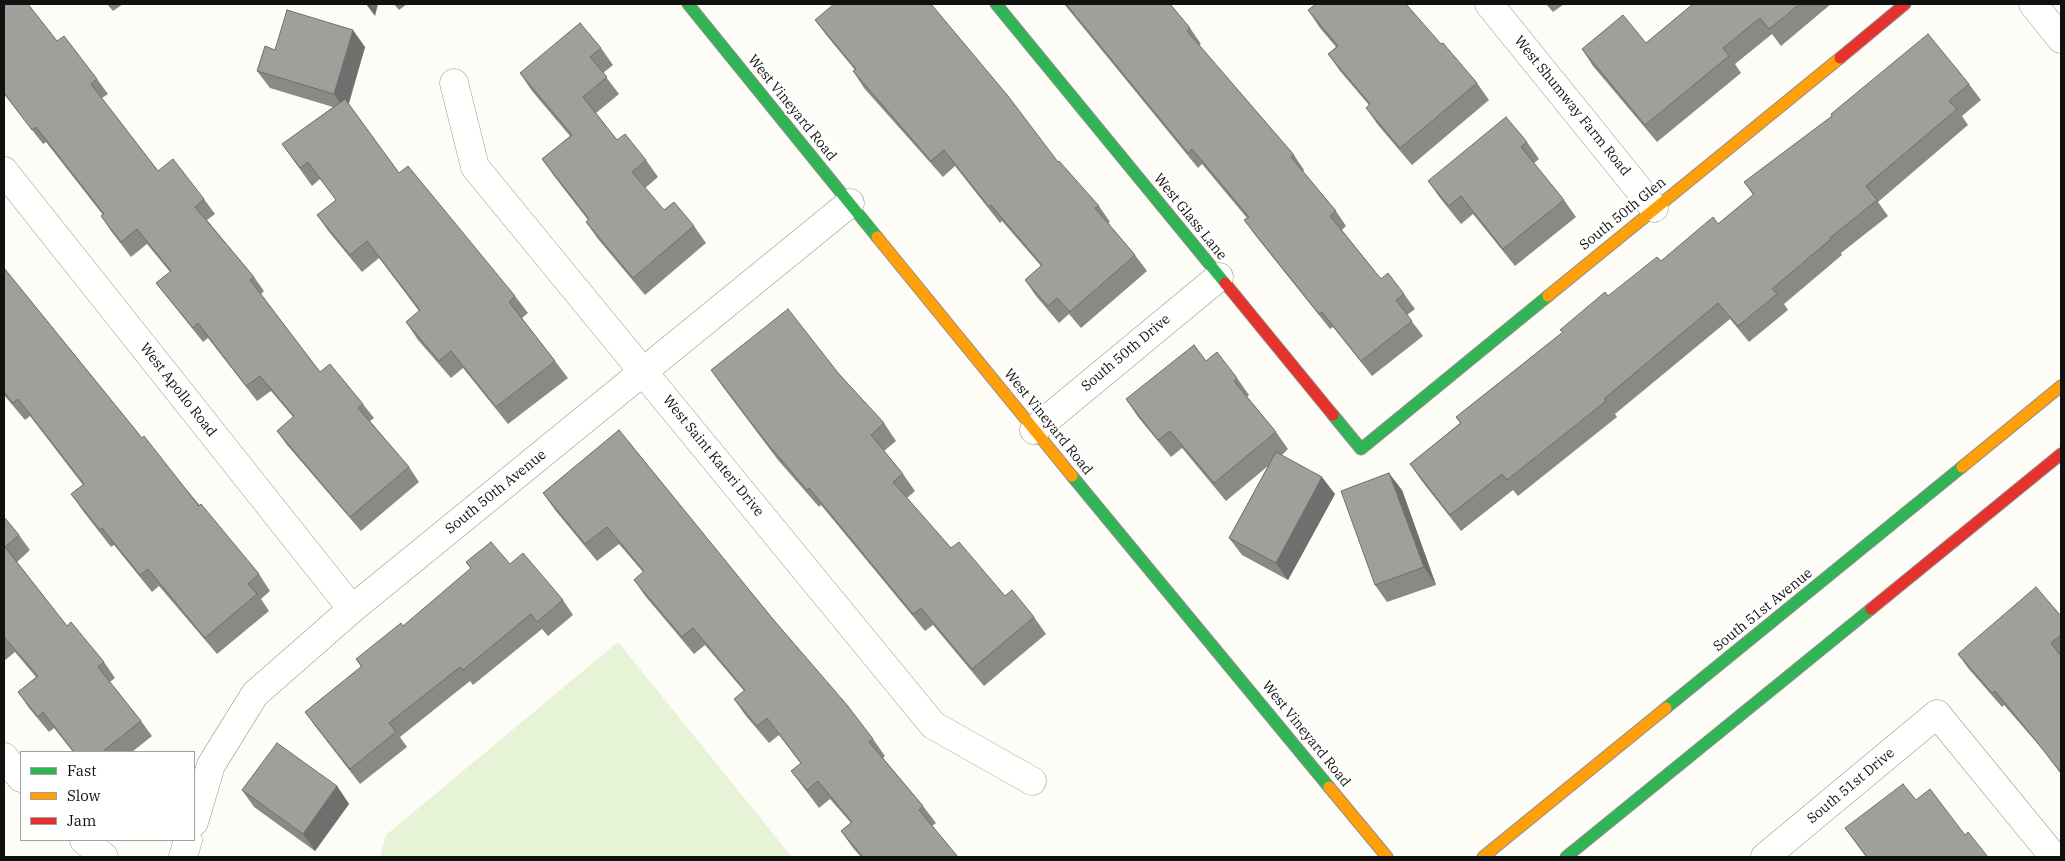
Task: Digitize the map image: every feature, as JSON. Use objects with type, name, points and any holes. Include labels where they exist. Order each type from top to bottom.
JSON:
[{"type":"street","name":"West Vineyard Road","points":[[688,4],[1034,430],[1387,857]]},
{"type":"street","name":"West Glass Lane","points":[[996,4],[1361,449]]},
{"type":"street","name":"West Shumway Farm Road","points":[[1489,4],[1654,208]]},
{"type":"street","name":"South 50th Glen","points":[[1361,449],[1905,4]]},
{"type":"street","points":[[2033,4],[2061,39]]},
{"type":"street","name":"West Saint Kateri Drive","points":[[454,83],[475,167],[934,725],[1032,781]]},
{"type":"street","name":"West Apollo Road","points":[[4,171],[352,609]]},
{"type":"street","name":"South 50th Avenue","points":[[195,819],[211,765],[255,694],[352,609],[850,203]]},
{"type":"street","name":"South 50th Drive","points":[[1034,430],[1219,277]]},
{"type":"street","name":"South 51st Avenue","points":[[1483,857],[2061,386]]},
{"type":"street","points":[[1566,857],[2061,454]]},
{"type":"street","name":"South 51st Drive","points":[[1764,857],[1937,714],[2054,857]]},
{"type":"street","points":[[4,757],[20,777]]},
{"type":"street","points":[[85,841],[104,857]]},
{"type":"street","points":[[183,857],[188,841]]},
{"type":"green space","points":[[618,642],[792,857],[380,857],[386,835]]},
{"type":"building","points":[[4,4],[28,4],[57,41],[64,36],[97,79],[91,84],[158,171],[173,159],[204,199],[195,207],[254,277],[250,280],[320,372],[330,364],[363,404],[358,408],[409,467],[350,517],[277,431],[294,416],[260,376],[246,386],[198,323],[193,328],[156,283],[171,271],[137,229],[121,242],[101,216],[104,214],[36,127],[32,130],[4,93]]},
{"type":"building","points":[[834,4],[931,4],[1008,96],[1058,162],[1099,206],[1095,208],[1135,255],[1070,312],[1057,298],[1048,306],[1025,280],[1042,265],[991,205],[989,207],[944,150],[931,161],[853,71],[856,69],[815,20]]},
{"type":"building","points":[[1066,4],[1170,4],[1190,28],[1187,31],[1294,155],[1291,157],[1336,211],[1330,216],[1381,279],[1388,273],[1404,294],[1396,300],[1412,321],[1361,361],[1322,312],[1319,314],[1244,220],[1249,217],[1192,149],[1188,153]]},
{"type":"building","points":[[1316,4],[1406,4],[1477,83],[1400,148],[1366,108],[1370,104],[1328,54],[1338,46],[1308,10]]},
{"type":"building","points":[[1693,4],[1800,4],[1769,29],[1760,18],[1723,48],[1729,56],[1645,125],[1582,49],[1623,15],[1646,43]]},
{"type":"building","points":[[287,10],[353,30],[334,94],[257,71],[265,46],[275,50]]},
{"type":"building","points":[[580,23],[601,48],[590,57],[607,77],[583,97],[617,140],[625,134],[646,160],[632,172],[664,210],[674,202],[694,226],[633,278],[586,222],[589,219],[542,159],[572,135],[520,73]]},
{"type":"building","points":[[1928,34],[1969,84],[1949,101],[1957,109],[1866,186],[1877,200],[1772,289],[1777,294],[1738,326],[1718,303],[1604,399],[1606,401],[1507,480],[1502,474],[1450,515],[1410,464],[1461,423],[1456,417],[1563,332],[1560,330],[1605,292],[1608,296],[1657,257],[1661,261],[1713,217],[1718,224],[1754,194],[1744,182],[1832,116],[1831,114]]},
{"type":"building","points":[[345,99],[399,173],[408,166],[515,296],[509,302],[555,361],[496,407],[451,351],[439,361],[406,322],[420,310],[367,241],[350,255],[317,215],[336,200],[308,162],[300,168],[282,144]]},
{"type":"building","points":[[1506,117],[1527,142],[1521,147],[1564,200],[1503,249],[1461,196],[1449,206],[1428,181]]},
{"type":"building","points":[[4,268],[142,438],[144,436],[199,506],[201,504],[259,574],[248,584],[257,594],[205,638],[148,569],[140,575],[102,528],[100,530],[71,494],[84,484],[18,399],[13,403],[4,392]]},
{"type":"building","points":[[788,309],[839,374],[884,423],[871,435],[903,474],[893,482],[951,548],[959,542],[1005,596],[1012,590],[1034,617],[972,669],[921,608],[913,614],[809,488],[807,490],[766,442],[711,370]]},
{"type":"building","points":[[1194,345],[1206,361],[1217,352],[1237,378],[1234,381],[1276,432],[1214,483],[1170,431],[1158,440],[1126,399]]},
{"type":"building","points":[[619,430],[772,618],[847,705],[873,739],[869,742],[923,806],[919,810],[958,857],[863,857],[841,831],[852,822],[818,781],[807,790],[791,771],[801,763],[767,718],[757,726],[734,699],[745,690],[693,628],[682,637],[634,580],[644,571],[607,527],[585,544],[543,493]]},
{"type":"building","points":[[1276,452],[1322,477],[1276,563],[1229,538]]},
{"type":"building","points":[[1389,473],[1424,567],[1375,585],[1341,491]]},
{"type":"building","points":[[4,517],[19,535],[5,547],[67,626],[71,622],[104,662],[98,667],[141,721],[103,751],[73,751],[43,712],[38,717],[18,692],[38,676],[4,637]]},
{"type":"building","points":[[491,542],[510,564],[523,553],[563,600],[537,622],[531,614],[463,670],[460,667],[389,723],[396,732],[350,769],[305,712],[362,666],[356,659],[401,623],[403,626],[471,568],[466,562]]},
{"type":"building","points":[[2036,587],[2061,616],[2061,635],[2051,643],[2061,656],[2061,773],[1995,691],[1992,693],[1958,654]]},
{"type":"building","points":[[277,743],[337,786],[303,834],[242,790]]},
{"type":"building","points":[[1903,784],[1916,800],[1930,789],[1965,835],[1968,832],[1988,857],[1867,857],[1845,828]]},
{"type":"traffic: fast","points":[[688,4],[877,237]]},
{"type":"traffic: fast","points":[[996,4],[1225,283]]},
{"type":"traffic: fast","points":[[1333,415],[1361,449],[1548,296]]},
{"type":"traffic: fast","points":[[1666,708],[1962,467]]},
{"type":"traffic: fast","points":[[1072,476],[1329,787]]},
{"type":"traffic: fast","points":[[1566,857],[1871,609]]},
{"type":"traffic: slow","points":[[1548,296],[1840,58]]},
{"type":"traffic: slow","points":[[877,237],[1072,476]]},
{"type":"traffic: slow","points":[[1962,467],[2061,386]]},
{"type":"traffic: slow","points":[[1483,857],[1666,708]]},
{"type":"traffic: slow","points":[[1329,787],[1387,857]]},
{"type":"traffic: jam","points":[[1840,58],[1905,4]]},
{"type":"traffic: jam","points":[[1225,283],[1333,415]]},
{"type":"traffic: jam","points":[[1871,609],[2061,454]]}]
